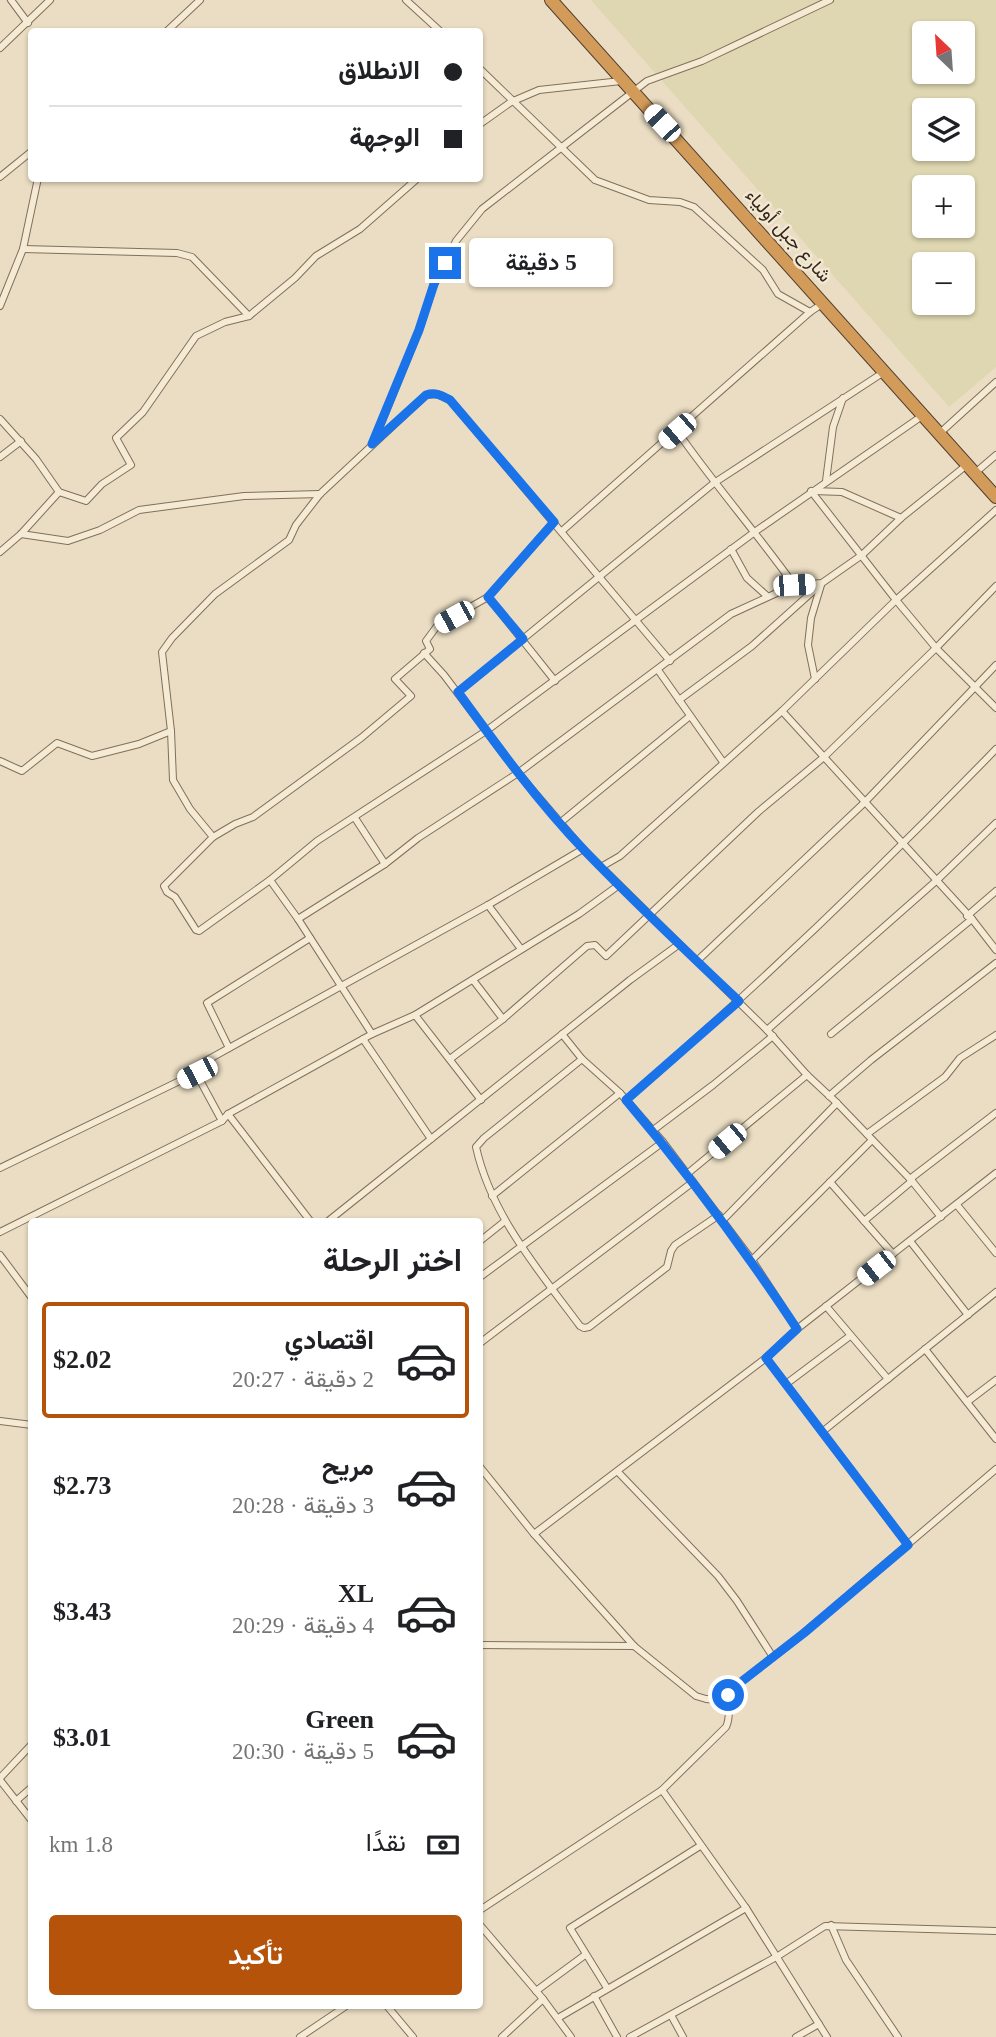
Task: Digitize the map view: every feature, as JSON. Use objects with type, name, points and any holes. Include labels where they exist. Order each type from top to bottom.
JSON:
[{"type":"highway","name":"شارع جبل أولياء","points":[[551,0],[996,497]]},
{"type":"street","points":[[11,0],[28,23]]},
{"type":"street","points":[[0,48],[50,0]]},
{"type":"street","points":[[170,28],[200,0]]},
{"type":"street","points":[[406,0],[437,28]]},
{"type":"street","points":[[372,444],[419,330],[434,284],[456,242],[482,209],[647,81],[702,61],[830,0]]},
{"type":"street","points":[[483,72],[594,180],[649,200],[680,202],[694,207],[763,271],[778,294],[810,312]]},
{"type":"street","points":[[483,122],[511,102],[539,90],[623,80]]},
{"type":"street","points":[[0,177],[28,153]]},
{"type":"street","points":[[0,306],[23,249],[37,182]]},
{"type":"street","points":[[0,419],[21,441],[59,492],[86,500],[102,484],[131,465],[116,438],[144,412],[196,336],[225,322],[249,316],[295,278],[316,256],[360,229],[413,182]]},
{"type":"street","points":[[23,249],[177,253],[192,257],[249,316]]},
{"type":"street","points":[[562,531],[810,312],[824,303]]},
{"type":"street","points":[[458,692],[714,483],[885,371]]},
{"type":"street","points":[[940,433],[996,382]]},
{"type":"street","points":[[213,837],[190,809],[173,780],[171,731],[162,652],[215,594],[289,540],[296,525],[320,494],[431,393],[450,400],[670,661]]},
{"type":"street","points":[[826,481],[833,427],[843,398]]},
{"type":"street","points":[[554,522],[488,597],[437,626],[426,641],[430,649],[395,679],[411,696],[361,738],[253,817],[213,837],[164,886],[167,892],[175,897],[196,930],[199,931],[270,880],[317,841],[486,731],[811,491],[924,415]]},
{"type":"street","points":[[677,431],[714,483],[756,531],[794,585]]},
{"type":"street","points":[[0,457],[21,441]]},
{"type":"street","points":[[679,700],[752,646],[822,583],[862,555],[901,518],[971,469],[996,455]]},
{"type":"street","points":[[811,491],[842,492],[901,518]]},
{"type":"street","points":[[811,491],[936,648],[996,708]]},
{"type":"street","points":[[0,552],[21,534],[59,492]]},
{"type":"street","points":[[21,534],[68,541],[100,530],[139,510],[244,496],[320,494]]},
{"type":"street","points":[[601,867],[620,856],[782,711],[896,600],[996,510]]},
{"type":"street","points":[[731,549],[747,579],[767,596]]},
{"type":"street","points":[[298,919],[386,864],[418,838],[517,773],[731,614],[794,585],[822,583]]},
{"type":"street","points":[[815,679],[808,645],[811,618],[822,583]]},
{"type":"street","points":[[450,1059],[503,1019],[587,946],[595,945],[606,956],[758,812],[824,757],[996,586]]},
{"type":"street","points":[[488,597],[555,681]]},
{"type":"street","points":[[424,653],[458,692],[517,773],[583,849],[678,945],[739,1001],[807,1075],[911,1180],[942,1217]]},
{"type":"street","points":[[697,961],[864,803],[996,665]]},
{"type":"street","points":[[658,670],[723,762]]},
{"type":"street","points":[[782,711],[996,950]]},
{"type":"street","points":[[561,822],[690,716]]},
{"type":"street","points":[[0,761],[22,771],[57,743],[92,756],[139,744],[171,731]]},
{"type":"street","points":[[626,1100],[739,1001],[903,845],[996,749]]},
{"type":"street","points":[[355,818],[386,864]]},
{"type":"street","points":[[767,1030],[936,881],[996,823]]},
{"type":"street","points":[[222,1121],[193,1068],[488,905],[583,849]]},
{"type":"street","points":[[270,880],[372,1034]]},
{"type":"street","points":[[0,1232],[222,1121],[229,1114],[372,1034],[415,1015],[579,914],[619,885]]},
{"type":"street","points":[[831,1034],[969,918],[996,891]]},
{"type":"street","points":[[488,905],[521,949]]},
{"type":"street","points":[[229,1048],[207,1003],[310,938]]},
{"type":"street","points":[[332,1218],[678,945]]},
{"type":"street","points":[[829,1096],[996,962]]},
{"type":"street","points":[[472,980],[503,1019]]},
{"type":"street","points":[[415,1015],[481,1100]]},
{"type":"street","points":[[562,1034],[582,1059],[620,1093],[663,1142],[721,1218],[797,1329]]},
{"type":"street","points":[[751,1260],[830,1182],[870,1137],[945,1077],[960,1058],[996,1035]]},
{"type":"street","points":[[652,1131],[773,1036]]},
{"type":"street","points":[[363,1039],[432,1139]]},
{"type":"street","points":[[582,1059],[476,1147],[492,1196],[505,1221],[584,1328],[589,1327],[667,1267],[671,1251],[676,1245],[721,1218],[837,1103]]},
{"type":"street","points":[[0,1168],[197,1073]]},
{"type":"street","points":[[687,1174],[807,1075]]},
{"type":"street","points":[[492,1196],[620,1093]]},
{"type":"street","points":[[864,1221],[996,1113]]},
{"type":"street","points":[[229,1114],[308,1218]]},
{"type":"street","points":[[483,1275],[663,1142]]},
{"type":"street","points":[[534,1534],[766,1358],[797,1329],[996,1174]]},
{"type":"street","points":[[483,1341],[693,1182]]},
{"type":"street","points":[[830,1182],[893,1254]]},
{"type":"street","points":[[957,1205],[996,1253]]},
{"type":"street","points":[[483,1239],[505,1221]]},
{"type":"street","points":[[910,1241],[968,1315]]},
{"type":"street","points":[[0,1255],[28,1293]]},
{"type":"street","points":[[822,1432],[996,1292]]},
{"type":"street","points":[[826,1307],[888,1379]]},
{"type":"street","points":[[786,1384],[850,1336]]},
{"type":"street","points":[[925,1349],[996,1439]]},
{"type":"street","points":[[766,1358],[908,1545]]},
{"type":"street","points":[[967,1402],[996,1380]]},
{"type":"street","points":[[0,1420],[28,1424]]},
{"type":"street","points":[[483,1908],[662,1790],[726,1727],[730,1717],[728,1695],[732,1689],[996,1469]]},
{"type":"street","points":[[483,1470],[534,1534],[634,1646],[696,1696],[728,1701]]},
{"type":"street","points":[[618,1472],[718,1576],[773,1657]]},
{"type":"street","points":[[483,1645],[634,1646]]},
{"type":"street","points":[[28,1748],[0,1779],[28,1816]]},
{"type":"street","points":[[16,1801],[28,1790]]},
{"type":"street","points":[[662,1790],[747,1908],[827,2037]]},
{"type":"street","points":[[607,1988],[570,1931],[572,1925],[701,1846]]},
{"type":"street","points":[[558,2018],[747,1908]]},
{"type":"street","points":[[831,1924],[846,1960],[898,2037]]},
{"type":"street","points":[[630,2037],[831,1924],[996,1931]]},
{"type":"street","points":[[483,1929],[543,1999],[571,2037]]},
{"type":"street","points":[[536,1991],[585,1955]]},
{"type":"street","points":[[594,1996],[617,2037]]},
{"type":"street","points":[[502,2037],[543,1999]]},
{"type":"street","points":[[300,2037],[342,2009]]},
{"type":"street","points":[[390,2009],[413,2037]]},
{"type":"street","points":[[671,2015],[682,2037]]},
{"type":"street","points":[[796,2037],[819,2024]]},
{"type":"shaded area","points":[[591,0],[996,0],[996,367],[949,407]]},
{"type":"route","points":[[445,263],[434,284],[419,330],[372,444],[426,395],[431,393],[443,396],[450,400],[554,522],[488,597],[523,639],[458,692],[517,773],[583,849],[678,945],[739,1001],[626,1100],[663,1142],[723,1220],[797,1329],[766,1358],[908,1545],[728,1695]]}]
